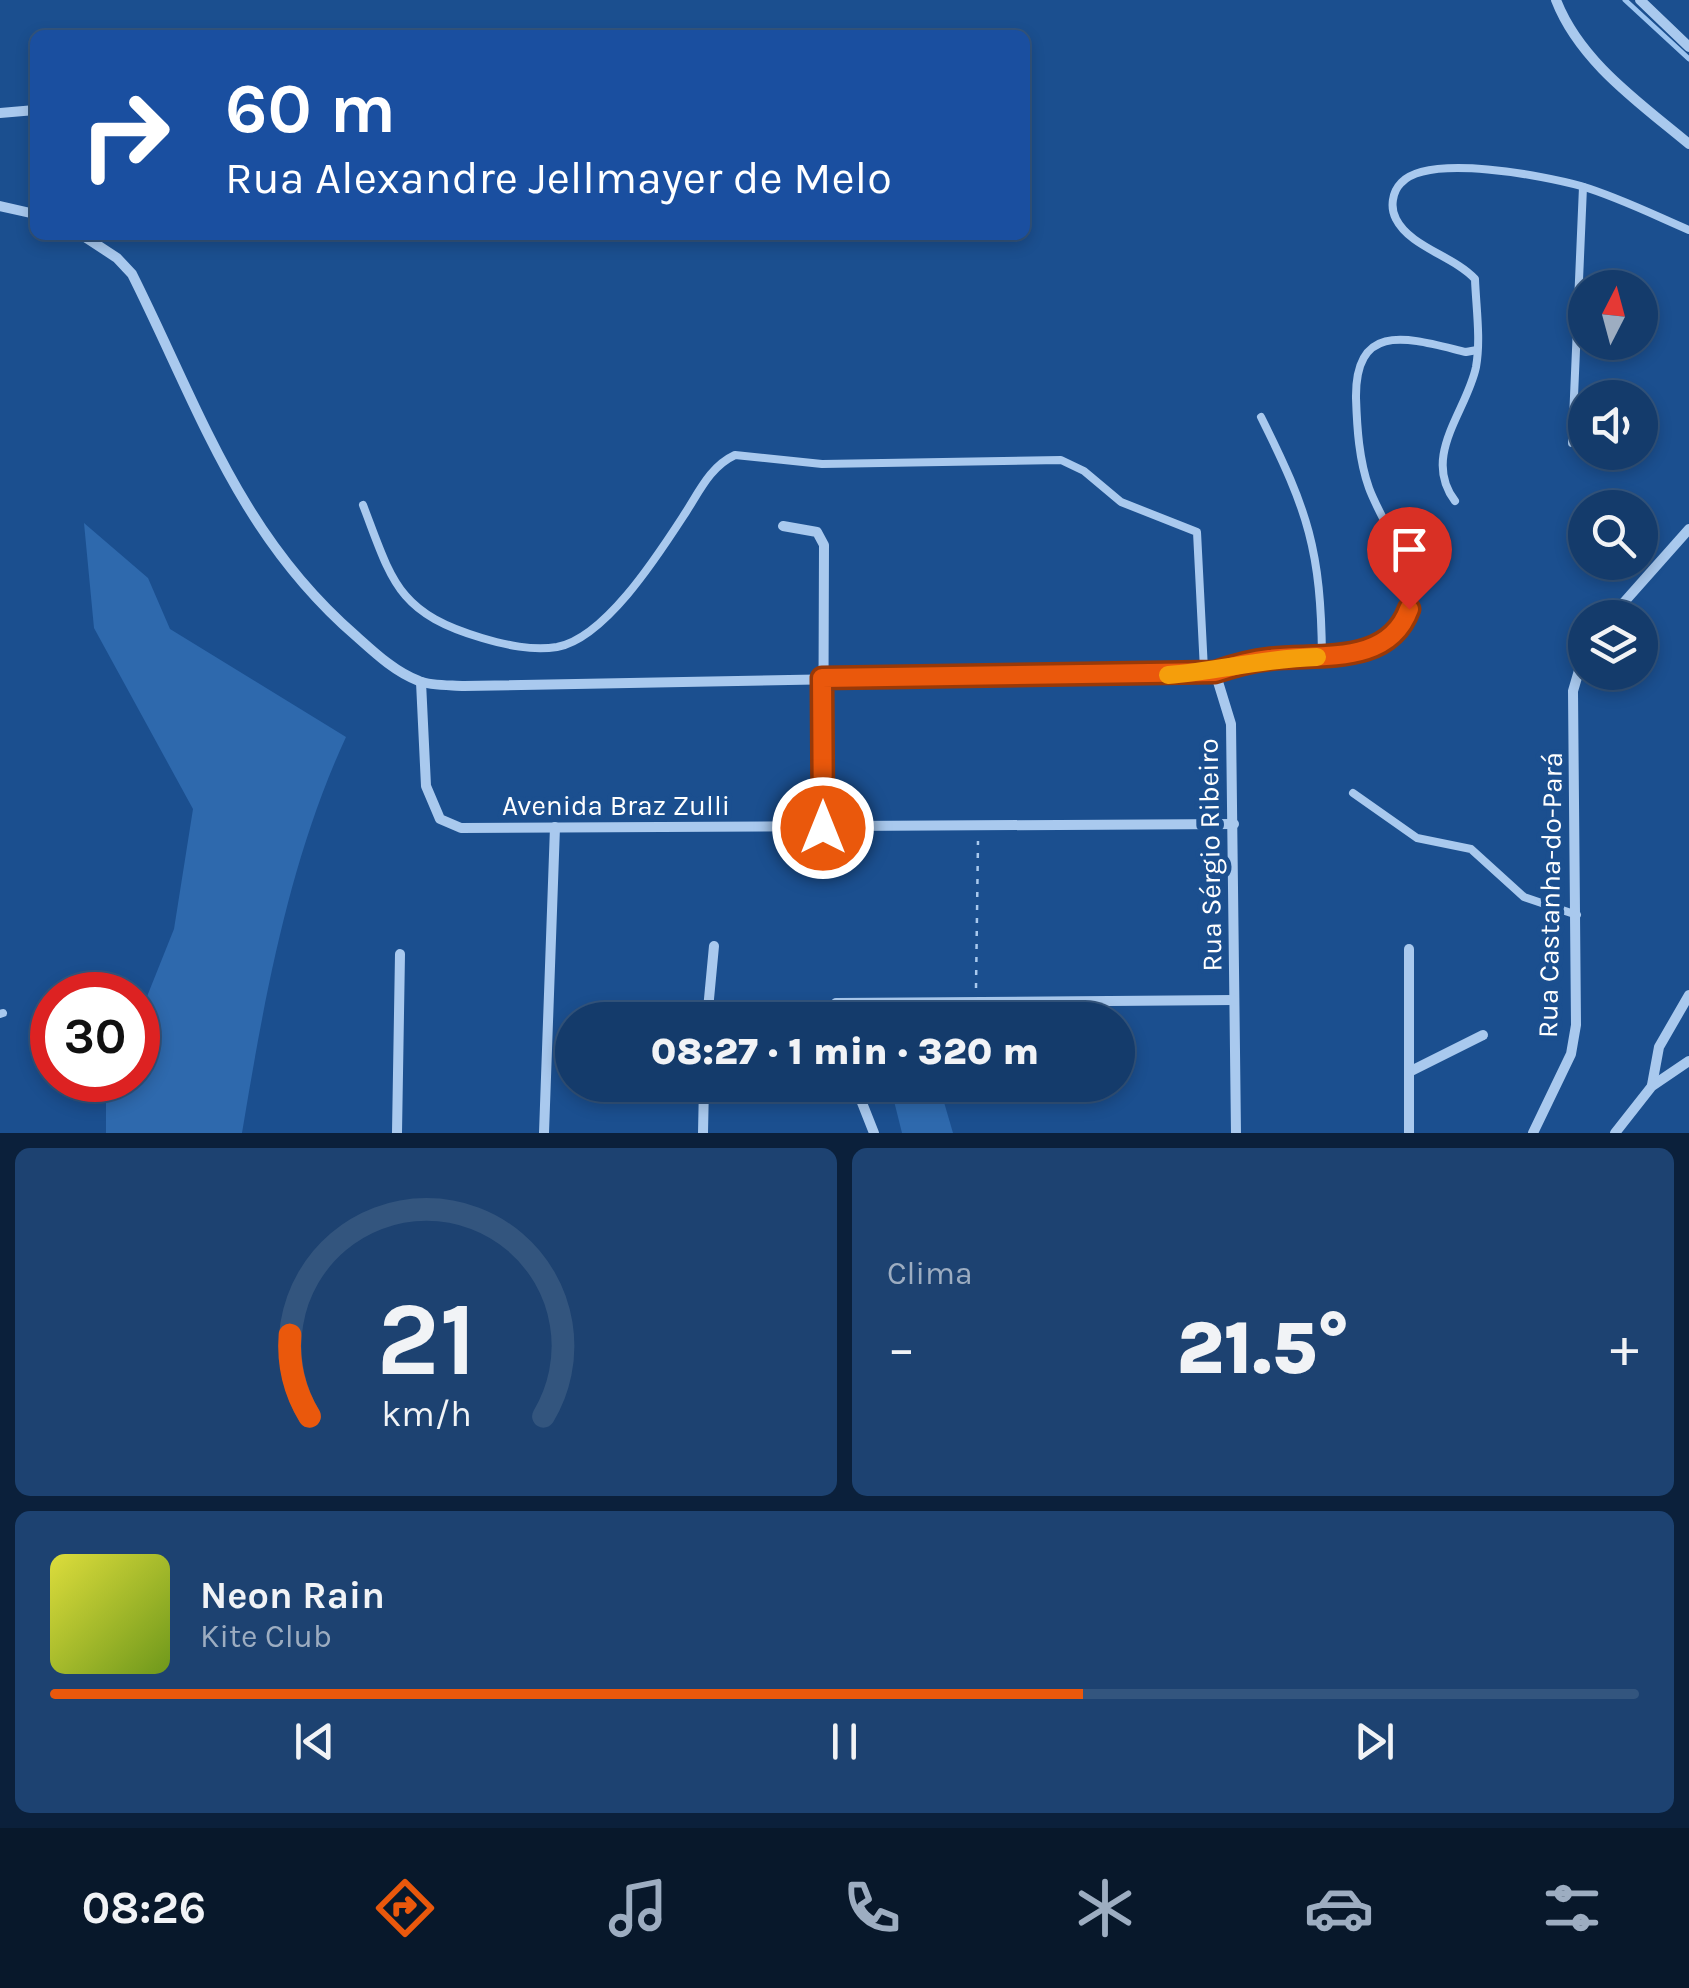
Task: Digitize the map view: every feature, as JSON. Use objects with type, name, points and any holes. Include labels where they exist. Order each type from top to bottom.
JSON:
[{"type":"street","points":[[1556,0],[1577,40],[1601,67],[1689,144]]},
{"type":"street","points":[[1640,0],[1689,47]]},
{"type":"street","points":[[0,113],[30,110]]},
{"type":"street","points":[[0,206],[30,213]]},
{"type":"street","points":[[92,240],[132,274],[220,459],[252,520],[282,561],[383,660],[420,682],[464,686],[1172,675],[1209,671]]},
{"type":"street","points":[[783,526],[816,532],[824,545],[823,828]]},
{"type":"street","points":[[1626,600],[1689,530]]},
{"type":"street","name":"Rua Sérgio Ribeiro","points":[[1209,671],[1231,724],[1236,1133]]},
{"type":"street","name":"Avenida Braz Zulli","points":[[420,682],[426,786],[440,819],[461,828],[1234,824]]},
{"type":"street","name":"Rua Castanha-do-Pará","points":[[1532,1133],[1571,1054],[1576,1025],[1573,690]]},
{"type":"street","points":[[544,1133],[555,827]]},
{"type":"street","points":[[709,1002],[714,946]]},
{"type":"street","points":[[1409,949],[1410,1133]]},
{"type":"street","points":[[397,1133],[400,954]]},
{"type":"street","points":[[1652,1086],[1660,1047],[1689,995]]},
{"type":"street","points":[[1105,1002],[1234,1000]]},
{"type":"street","points":[[1409,1072],[1483,1035]]},
{"type":"street","points":[[1615,1133],[1652,1086],[1689,1061]]},
{"type":"street","points":[[702,1133],[703,1102]]},
{"type":"street","points":[[861,1102],[874,1133]]},
{"type":"lane","points":[[1455,501],[1444,482],[1448,436],[1476,370],[1475,280],[1404,231],[1393,211],[1397,187],[1404,179],[1438,168],[1583,186],[1689,230]]},
{"type":"lane","points":[[1575,380],[1583,186]]},
{"type":"lane","points":[[362,505],[385,563],[417,611],[458,631],[532,649],[576,641],[595,626],[641,576],[716,468],[735,454],[822,464],[1061,460],[1084,471],[1121,502],[1197,532],[1209,671],[1248,662],[1322,657],[1378,646],[1405,621],[1410,600],[1404,568],[1362,462],[1356,403],[1359,360],[1370,346],[1391,341],[1466,352],[1477,350]]},
{"type":"lane","points":[[1261,417],[1311,528],[1322,606],[1322,657]]},
{"type":"lane","points":[[1353,794],[1417,838],[1471,849],[1524,897],[1577,915]]},
{"type":"path","points":[[976,1002],[978,827]]},
{"type":"shaded area","points":[[84,523],[148,578],[170,629],[346,737],[294,881],[270,982],[242,1133],[106,1133],[106,1102],[160,1102],[160,972],[157,972],[174,929],[193,809],[94,628]]},
{"type":"shaded area","points":[[894,1102],[944,1102],[953,1133],[902,1133]]},
{"type":"waterway","points":[[1625,0],[1689,59]]},
{"type":"slow traffic","points":[[1168,675],[1215,672],[1274,658],[1317,657]]},
{"type":"route","points":[[823,828],[822,678],[1215,672],[1248,662],[1341,656],[1378,646],[1397,631],[1409,609]]}]
